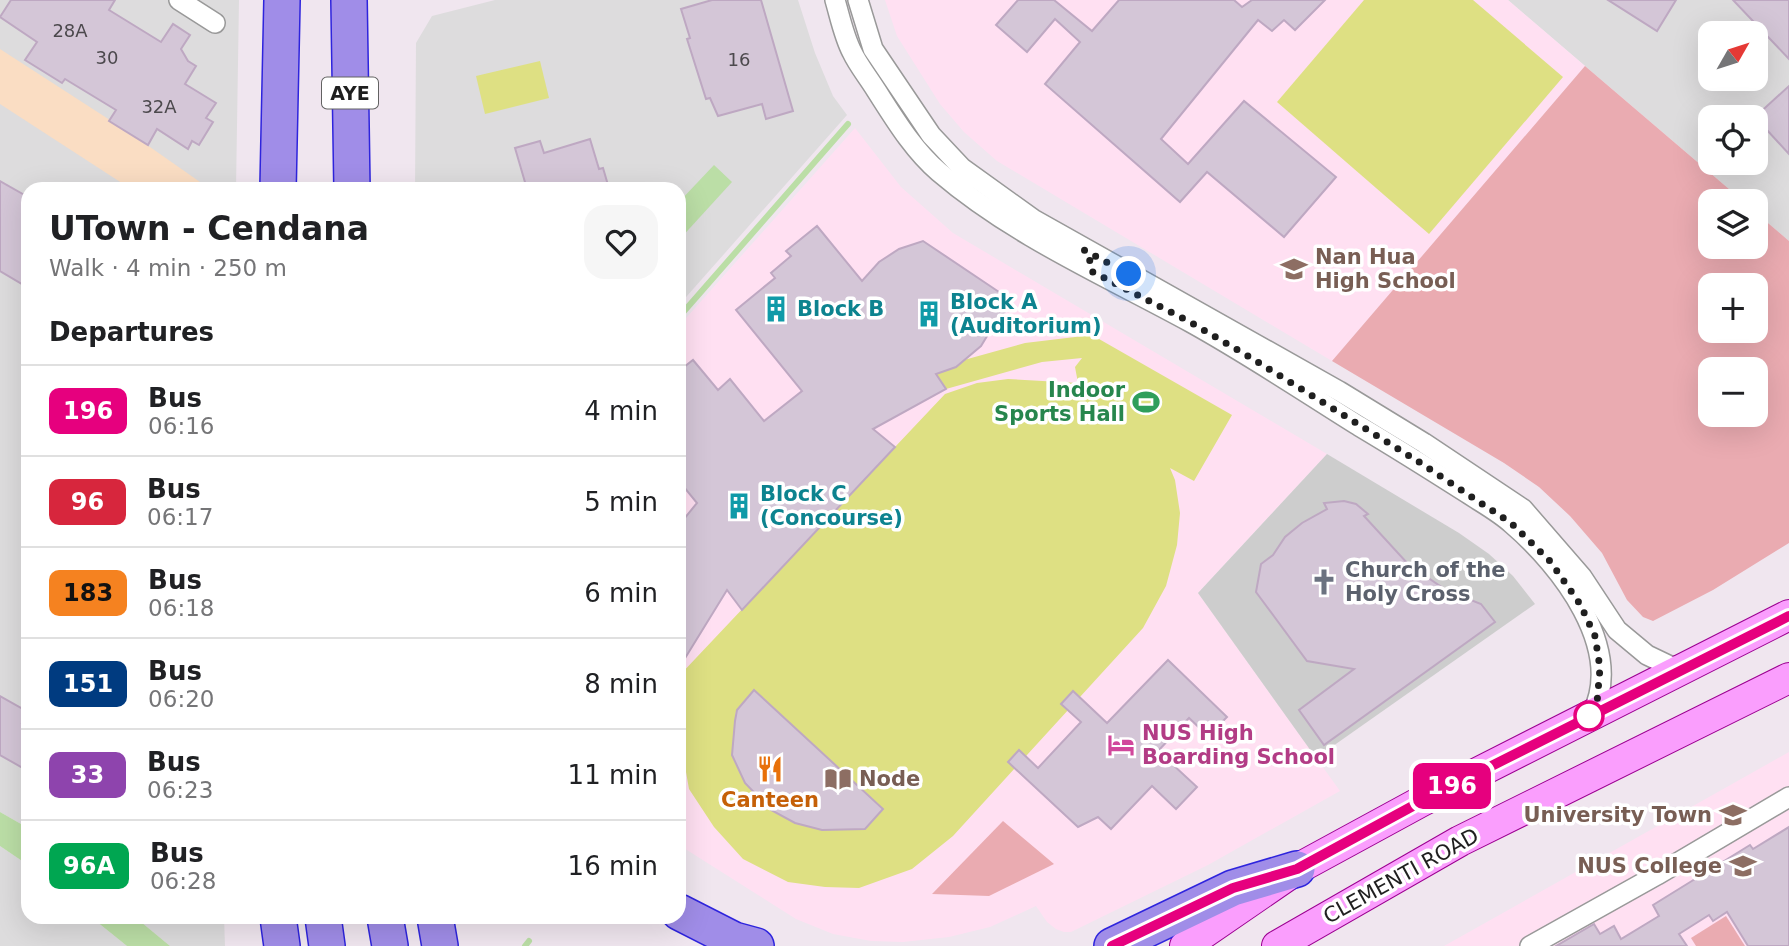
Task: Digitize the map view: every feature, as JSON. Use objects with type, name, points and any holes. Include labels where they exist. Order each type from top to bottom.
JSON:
[{"type":"highway","points":[[278,182],[282,0]]},
{"type":"highway","name":"AYE","points":[[349,0],[352,182]]},
{"type":"highway","points":[[1112,946],[1233,888],[1297,869]]},
{"type":"highway","points":[[686,916],[743,944]]},
{"type":"highway","points":[[260,924],[263,946]]},
{"type":"highway","points":[[279,924],[282,946]]},
{"type":"highway","points":[[324,924],[327,946]]},
{"type":"highway","points":[[386,924],[390,946]]},
{"type":"highway","points":[[436,924],[440,946]]},
{"type":"main road","points":[[1185,946],[1297,869],[1422,801],[1789,615]]},
{"type":"main road","name":"CLEMENTI ROAD","points":[[1277,946],[1460,841],[1789,678]]},
{"type":"street","points":[[179,0],[215,23]]},
{"type":"street","points":[[835,0],[851,51],[900,127],[936,169],[1002,219],[1091,271],[1190,322],[1248,356],[1416,460],[1511,523],[1550,561],[1580,604],[1595,636],[1600,668],[1597,703],[1592,714]]},
{"type":"street","points":[[858,0],[873,49],[931,135],[962,168],[989,189],[1084,250],[1198,310],[1339,391],[1424,443],[1523,509],[1582,576],[1617,630],[1647,655],[1670,666],[1685,667]]},
{"type":"street","points":[[1084,250],[1090,261],[1091,271]]},
{"type":"street","points":[[1530,946],[1789,797]]},
{"type":"shaded area","points":[[0,0],[239,0],[236,182],[21,182],[21,824],[0,812]]},
{"type":"shaded area","points":[[495,0],[798,0],[815,53],[833,96],[847,115],[686,297],[686,182],[415,182],[416,43],[432,16]]},
{"type":"shaded area","name":"Nan Hua High School","points":[[885,0],[1508,0],[1585,66],[1332,361],[997,161],[964,132],[940,104],[897,36]]},
{"type":"shaded area","points":[[1364,0],[1473,0],[1563,77],[1429,234],[1277,102]]},
{"type":"shaded area","points":[[1508,0],[1789,0],[1789,241],[1768,223],[1768,189],[1729,189],[1713,175],[1768,175],[1768,105],[1698,105],[1698,163]]},
{"type":"shaded area","points":[[0,49],[200,182],[120,182],[0,104]]},
{"type":"shaded area","points":[[540,61],[549,98],[485,114],[476,76]]},
{"type":"shaded area","points":[[1585,66],[1698,163],[1698,175],[1713,175],[1729,189],[1698,189],[1698,259],[1768,259],[1768,223],[1789,241],[1789,543],[1713,590],[1653,621],[1643,617],[1627,600],[1602,553],[1570,516],[1539,487],[1504,463],[1332,361]]},
{"type":"shaded area","points":[[855,128],[901,187],[953,233],[1327,454],[1198,593],[1340,791],[1208,865],[1071,932],[1056,929],[1047,922],[1036,906],[990,927],[949,937],[903,942],[871,941],[833,934],[796,919],[686,849],[686,318]]},
{"type":"shaded area","points":[[714,165],[732,182],[686,232],[686,195]]},
{"type":"shaded area","points":[[1092,335],[1232,415],[1194,481],[1170,468],[1175,480],[1180,513],[1177,545],[1166,586],[1143,628],[953,836],[912,869],[859,888],[788,882],[743,859],[714,827],[689,789],[686,772],[686,669],[945,394],[977,383],[1008,379],[1078,383],[1075,367],[1082,358],[1042,362],[946,389],[936,374],[956,367],[964,360],[1025,343]],"holes":[[[736,711],[822,830],[795,823],[771,810],[745,783],[732,756]]]},
{"type":"shaded area","points":[[1327,454],[1459,533],[1489,554],[1513,576],[1535,604],[1316,758],[1198,593]]},
{"type":"shaded area","name":"University Town","points":[[1789,752],[1789,946],[1444,946],[1565,878]]},
{"type":"shaded area","points":[[0,812],[21,824],[21,860],[0,846]]},
{"type":"shaded area","points":[[1003,821],[1054,864],[989,896],[932,894]]},
{"type":"shaded area","points":[[0,846],[21,860],[21,924],[100,924],[127,946],[0,946]]},
{"type":"shaded area","points":[[1726,916],[1745,946],[1696,946],[1691,938]]},
{"type":"shaded area","points":[[100,924],[143,924],[170,946],[127,946]]},
{"type":"shaded area","points":[[143,924],[224,924],[225,946],[170,946]]},
{"type":"building","points":[[11,0],[115,0],[109,10],[161,42],[173,24],[190,35],[181,49],[188,61],[196,66],[185,84],[216,103],[206,118],[213,122],[199,145],[192,141],[188,149],[157,129],[148,145],[109,121],[116,110],[65,79],[62,83],[25,60],[37,42],[0,17]]},
{"type":"building","points":[[712,0],[761,0],[793,111],[766,119],[762,104],[718,116],[710,98],[706,99],[687,39],[690,38],[681,9]]},
{"type":"building","points":[[1018,0],[1054,0],[1092,31],[1119,0],[1234,0],[1242,7],[1252,0],[1325,0],[1295,30],[1284,20],[1272,31],[1258,20],[1161,139],[1188,164],[1244,101],[1336,177],[1284,237],[1207,172],[1180,202],[1045,84],[1080,42],[1055,19],[1027,52],[996,25]]},
{"type":"building","points":[[1608,0],[1676,0],[1657,31]]},
{"type":"building","points":[[1733,0],[1789,0],[1789,59],[1768,37],[1768,21],[1753,21]]},
{"type":"building","points":[[1789,86],[1789,154],[1768,131],[1768,105]]},
{"type":"building","points":[[590,139],[599,169],[603,168],[607,182],[525,182],[515,148],[540,141],[544,153]]},
{"type":"building","points":[[0,181],[21,193],[21,283],[0,271]]},
{"type":"building","points":[[817,226],[862,281],[879,262],[899,249],[923,241],[1005,296],[1008,309],[998,318],[981,346],[956,367],[936,374],[946,389],[873,429],[895,447],[742,610],[727,590],[686,657],[686,516],[697,503],[686,490],[686,366],[693,360],[718,390],[730,379],[764,421],[802,391],[736,310],[775,278],[771,273],[791,256],[786,251]]},
{"type":"building","points":[[1344,501],[1356,504],[1368,514],[1364,516],[1408,564],[1446,590],[1481,604],[1495,622],[1324,745],[1299,710],[1354,669],[1307,661],[1256,592],[1261,564],[1273,555],[1285,537],[1302,523],[1327,509],[1324,503]]},
{"type":"building","name":"NUS High Boarding School","points":[[1168,660],[1227,717],[1208,736],[1189,718],[1158,751],[1197,787],[1176,809],[1152,786],[1111,829],[1098,817],[1078,827],[1008,762],[1019,750],[1038,768],[1081,722],[1061,704],[1073,691],[1107,723]]},
{"type":"building","points":[[754,690],[883,809],[865,829],[822,830],[795,823],[771,810],[745,783],[732,755],[735,721],[737,710]]},
{"type":"building","points":[[0,696],[21,708],[21,767],[0,755]]},
{"type":"building","name":"NUS College","points":[[1789,827],[1789,946],[1748,946],[1727,912],[1713,921],[1709,915],[1679,934],[1687,946],[1556,946],[1594,924],[1600,934],[1614,926],[1621,939],[1659,916],[1653,905],[1750,845],[1753,849]]},
{"type":"waterway","points":[[686,309],[848,124]]},
{"type":"waterway","points":[[525,946],[529,941]]},
{"type":"bus line","name":"196","points":[[1112,946],[1233,888],[1297,869],[1422,801],[1789,616]]},
{"type":"place","name":"Nan Hua High School","points":[[1294,269]]},
{"type":"place","name":"Block B","points":[[776,309]]},
{"type":"place","name":"Block A (Auditorium)","points":[[929,314]]},
{"type":"place","name":"Indoor Sports Hall","points":[[1146,402]]},
{"type":"place","name":"Block C (Concourse)","points":[[739,506]]},
{"type":"place","name":"Church of the Holy Cross","points":[[1324,582]]},
{"type":"place","name":"NUS High Boarding School","points":[[1121,745]]},
{"type":"place","name":"Canteen","points":[[770,769]]},
{"type":"place","name":"Node","points":[[838,779]]},
{"type":"place","name":"University Town","points":[[1733,815]]},
{"type":"place","name":"NUS College","points":[[1743,866]]},
{"type":"route","points":[[1129,274],[1084,250],[1090,261],[1091,271],[1190,322],[1248,356],[1416,460],[1511,523],[1550,561],[1580,604],[1595,636],[1600,668],[1597,703],[1589,716]]}]
